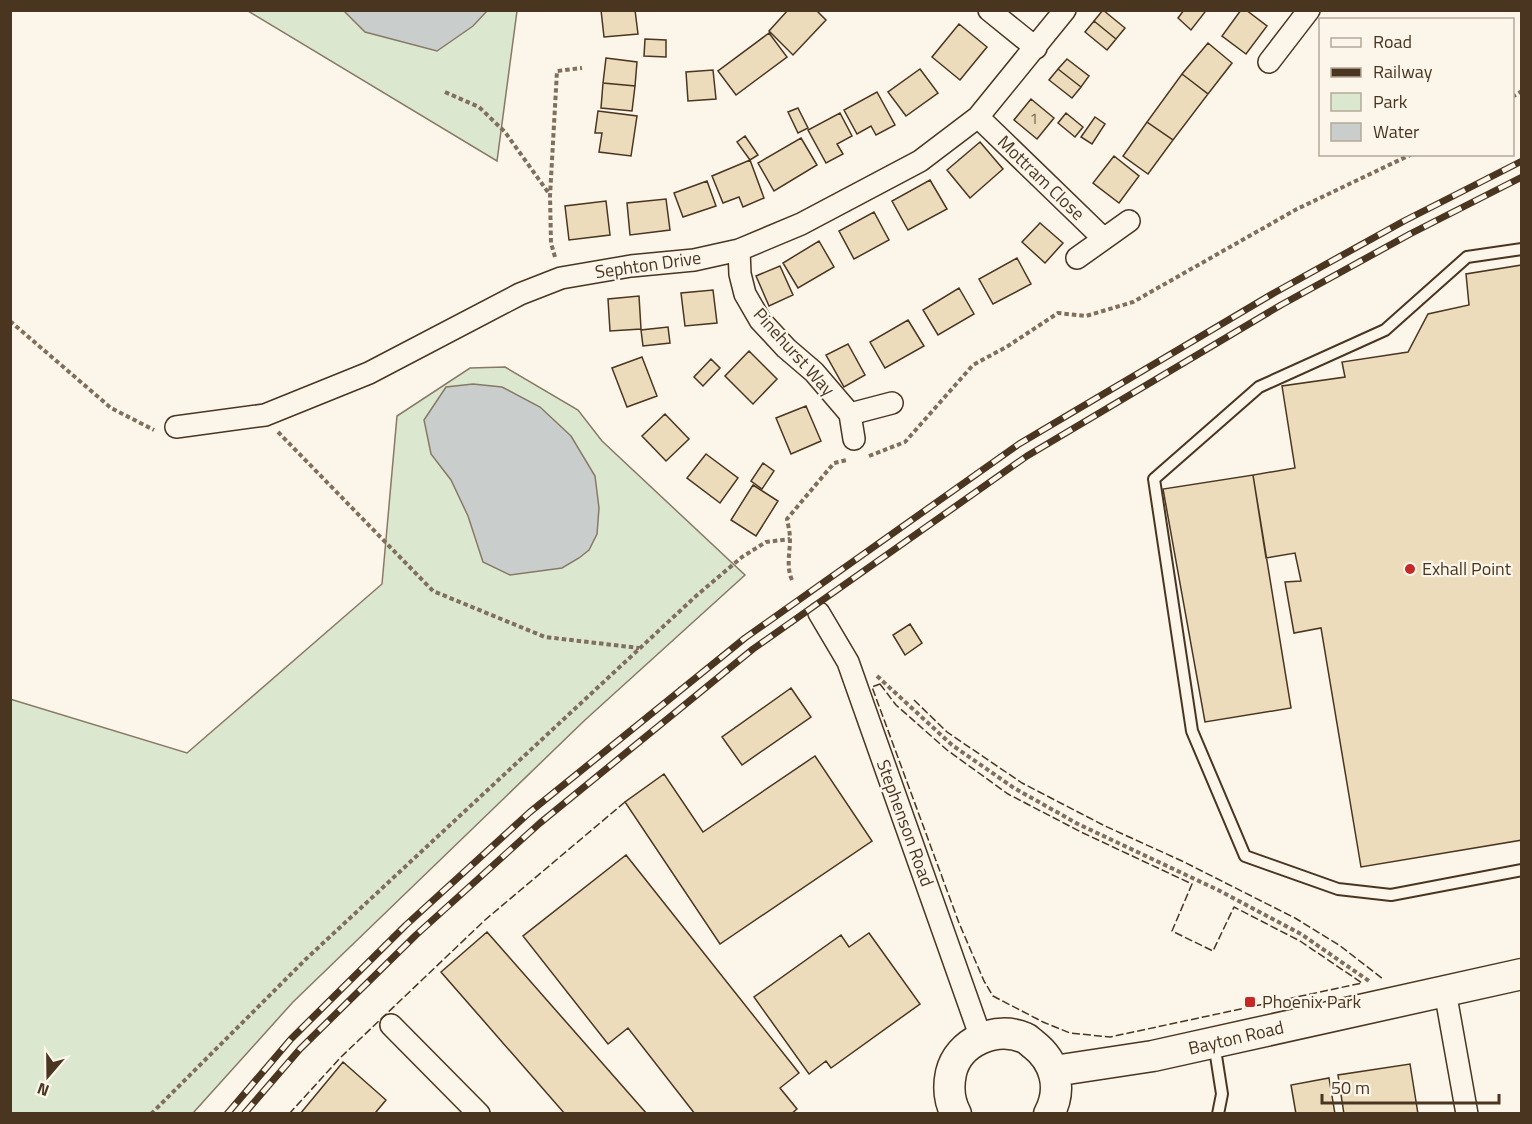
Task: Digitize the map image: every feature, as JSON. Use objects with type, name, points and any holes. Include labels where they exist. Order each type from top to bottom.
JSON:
[{"type":"street","points":[[989,10],[1036,48]]},
{"type":"street","name":"Sephton Drive","points":[[169,430],[264,415],[369,373],[520,294],[561,278],[631,266],[694,260],[738,250],[801,225],[920,161],[978,117],[1065,10]]},
{"type":"street","points":[[1269,62],[1301,13]]},
{"type":"street","name":"Mottram Close","points":[[978,117],[1104,238]]},
{"type":"street","points":[[1077,258],[1128,221]]},
{"type":"street","name":"Pinehurst Way","points":[[738,250],[745,294],[760,320],[786,348],[814,372],[850,414]]},
{"type":"street","points":[[856,452],[850,414],[892,404]]},
{"type":"street","name":"Stephenson Road","points":[[819,613],[848,662],[981,1038]]},
{"type":"street","name":"Bayton Road","points":[[1054,1071],[1152,1056],[1521,974]]},
{"type":"street","points":[[1445,991],[1467,1113]]},
{"type":"street","points":[[392,1025],[478,1113]]},
{"type":"street","points":[[953,1112],[949,1082],[952,1068],[959,1055],[981,1038],[1003,1033],[1025,1038],[1043,1052],[1054,1071],[1056,1089],[1053,1106],[1049,1113]]},
{"type":"lane","points":[[1521,249],[1467,257],[1385,330],[1259,387],[1154,479],[1192,731],[1245,856],[1338,889],[1391,895],[1521,870]]},
{"type":"lane","points":[[1214,1043],[1222,1094],[1218,1113]]},
{"type":"path","points":[[561,278],[551,243],[550,196],[557,71],[582,68]]},
{"type":"path","points":[[445,92],[479,107],[505,132],[550,196]]},
{"type":"path","points":[[792,580],[788,560],[790,539],[787,519],[834,463],[856,452],[871,455],[905,442],[973,365],[1008,346],[1058,313],[1086,316],[1133,302],[1297,209],[1408,156]]},
{"type":"path","points":[[10,321],[111,408],[169,430]]},
{"type":"path","points":[[270,424],[433,591],[545,637],[639,649]]},
{"type":"path","points":[[151,1113],[306,959],[696,596],[742,557],[766,542],[790,539]]},
{"type":"path","points":[[848,662],[874,674],[952,745],[1014,788],[1078,824],[1218,890],[1301,934],[1368,979],[1385,1004]]},
{"type":"green space","points":[[248,11],[517,11],[497,161]]},
{"type":"green space","points":[[505,367],[578,410],[602,441],[745,575],[585,720],[293,1002],[193,1113],[11,1113],[10,699],[187,753],[382,584],[397,416],[470,368]]},
{"type":"water","points":[[344,11],[487,11],[473,26],[437,51],[365,32]]},
{"type":"water","points":[[473,384],[502,387],[540,407],[571,436],[595,476],[599,508],[597,534],[589,550],[562,568],[510,575],[483,562],[468,516],[451,480],[431,454],[424,420],[446,387]]},
{"type":"building","points":[[601,10],[635,10],[638,34],[604,37]]},
{"type":"building","points":[[788,10],[816,10],[826,20],[793,55],[769,31]]},
{"type":"building","points":[[1103,10],[1125,28],[1116,39],[1094,21]]},
{"type":"building","points":[[1184,10],[1204,10],[1205,12],[1191,30],[1178,18]]},
{"type":"building","points":[[1241,10],[1246,10],[1267,26],[1246,54],[1222,36]]},
{"type":"building","points":[[1094,21],[1116,39],[1107,50],[1085,32]]},
{"type":"building","points":[[959,24],[987,47],[960,80],[932,57]]},
{"type":"building","points":[[769,33],[787,57],[736,95],[718,71]]},
{"type":"building","points":[[645,39],[666,40],[666,57],[644,56]]},
{"type":"building","points":[[1208,43],[1232,63],[1208,94],[1182,74]]},
{"type":"building","points":[[606,58],[637,62],[635,86],[603,83]]},
{"type":"building","points":[[1067,59],[1089,76],[1081,87],[1058,69]]},
{"type":"building","points":[[920,69],[938,93],[906,116],[888,92]]},
{"type":"building","points":[[1058,69],[1081,87],[1072,98],[1049,80]]},
{"type":"building","points":[[713,70],[716,99],[688,101],[686,72]]},
{"type":"building","points":[[1182,74],[1208,94],[1173,140],[1147,122]]},
{"type":"building","points":[[603,83],[635,86],[632,111],[601,108]]},
{"type":"building","points":[[877,92],[895,125],[876,135],[871,126],[857,134],[844,110]]},
{"type":"building","points":[[1031,99],[1054,118],[1037,139],[1014,120]]},
{"type":"building","points":[[798,108],[808,128],[798,133],[788,112]]},
{"type":"building","points":[[598,111],[637,116],[631,156],[599,152],[602,133],[595,133]]},
{"type":"building","points":[[840,113],[852,136],[837,144],[843,154],[826,163],[808,130]]},
{"type":"building","points":[[1066,113],[1083,127],[1075,137],[1058,123]]},
{"type":"building","points":[[1095,117],[1105,124],[1092,144],[1081,137]]},
{"type":"building","points":[[1147,122],[1173,140],[1148,174],[1123,156]]},
{"type":"building","points":[[745,136],[758,155],[750,160],[737,142]]},
{"type":"building","points":[[801,138],[817,165],[774,191],[758,163]]},
{"type":"building","points":[[980,142],[1003,169],[970,198],[947,170]]},
{"type":"building","points":[[1114,156],[1139,176],[1119,203],[1093,183]]},
{"type":"building","points":[[750,160],[764,198],[743,207],[739,197],[723,203],[712,176]]},
{"type":"building","points":[[930,180],[947,209],[908,230],[892,201]]},
{"type":"building","points":[[707,181],[716,206],[683,217],[674,193]]},
{"type":"building","points":[[666,199],[670,230],[630,235],[627,203]]},
{"type":"building","points":[[606,201],[610,235],[569,240],[565,206]]},
{"type":"building","points":[[874,212],[889,240],[854,259],[839,231]]},
{"type":"building","points":[[1040,223],[1063,243],[1045,263],[1022,242]]},
{"type":"building","points":[[819,241],[834,267],[798,288],[783,263]]},
{"type":"building","points":[[1017,258],[1031,284],[993,304],[979,279]]},
{"type":"building","name":"Exhall Point","points":[[1522,265],[1522,840],[1361,867],[1321,628],[1294,633],[1285,582],[1301,581],[1295,553],[1266,558],[1253,475],[1295,468],[1282,386],[1345,377],[1342,362],[1408,352],[1428,314],[1469,305],[1466,274]]},
{"type":"building","points":[[780,266],[793,295],[769,306],[756,276]]},
{"type":"building","points":[[959,288],[974,314],[938,335],[923,310]]},
{"type":"building","points":[[713,290],[717,323],[685,326],[681,293]]},
{"type":"building","points":[[639,296],[641,329],[610,331],[608,299]]},
{"type":"building","points":[[908,320],[924,346],[885,368],[870,342]]},
{"type":"building","points":[[668,327],[670,343],[643,346],[641,330]]},
{"type":"building","points":[[848,344],[865,375],[844,387],[826,355]]},
{"type":"building","points":[[749,351],[777,379],[753,404],[725,376]]},
{"type":"building","points":[[642,357],[657,396],[627,407],[612,368]]},
{"type":"building","points":[[711,359],[720,368],[703,386],[694,377]]},
{"type":"building","points":[[806,406],[821,441],[791,454],[776,418]]},
{"type":"building","points":[[665,414],[689,439],[666,461],[642,436]]},
{"type":"building","points":[[706,454],[738,478],[720,503],[687,478]]},
{"type":"building","points":[[763,463],[774,471],[762,489],[751,481]]},
{"type":"building","points":[[1253,475],[1291,708],[1205,722],[1163,489]]},
{"type":"building","points":[[753,485],[778,501],[756,536],[731,520]]},
{"type":"building","points":[[910,624],[922,643],[905,655],[893,635]]},
{"type":"building","points":[[791,688],[811,717],[742,765],[722,737]]},
{"type":"building","points":[[815,756],[872,841],[720,944],[625,802],[664,774],[703,832]]},
{"type":"building","points":[[626,855],[799,1073],[780,1088],[797,1109],[791,1114],[695,1114],[628,1028],[608,1044],[523,936]]},
{"type":"building","points":[[487,932],[647,1114],[565,1114],[441,972]]},
{"type":"building","points":[[869,933],[920,1004],[831,1068],[826,1061],[809,1074],[754,997],[841,935],[849,947]]},
{"type":"building","points":[[343,1062],[386,1100],[376,1112],[378,1114],[300,1114]]},
{"type":"building","points":[[1410,1064],[1418,1114],[1344,1114],[1338,1075]]},
{"type":"building","points":[[1329,1078],[1335,1114],[1296,1114],[1291,1085]]},
{"type":"railway","points":[[227,1114],[291,1039],[406,925],[530,812],[745,638],[1019,444],[1274,293],[1404,221],[1522,161]]},
{"type":"railway","points":[[244,1114],[300,1049],[416,935],[540,823],[753,649],[1027,456],[1281,305],[1410,234],[1522,177]]},
{"type":"fence","points":[[880,684],[896,705],[947,750],[1008,794],[1081,832],[1192,884],[1172,931],[1213,951],[1234,907],[1300,941],[1362,983],[1110,1037],[1070,1033],[993,996],[984,981],[959,923],[872,687],[880,684]]},
{"type":"fence","points":[[914,700],[947,732],[1022,783],[1295,918],[1339,945],[1383,979]]},
{"type":"fence","points":[[289,1114],[341,1057],[485,920],[625,802]]},
{"type":"place","name":"Exhall Point","points":[[1410,569]]},
{"type":"place","name":"Phoenix Park","points":[[1250,1002]]}]
